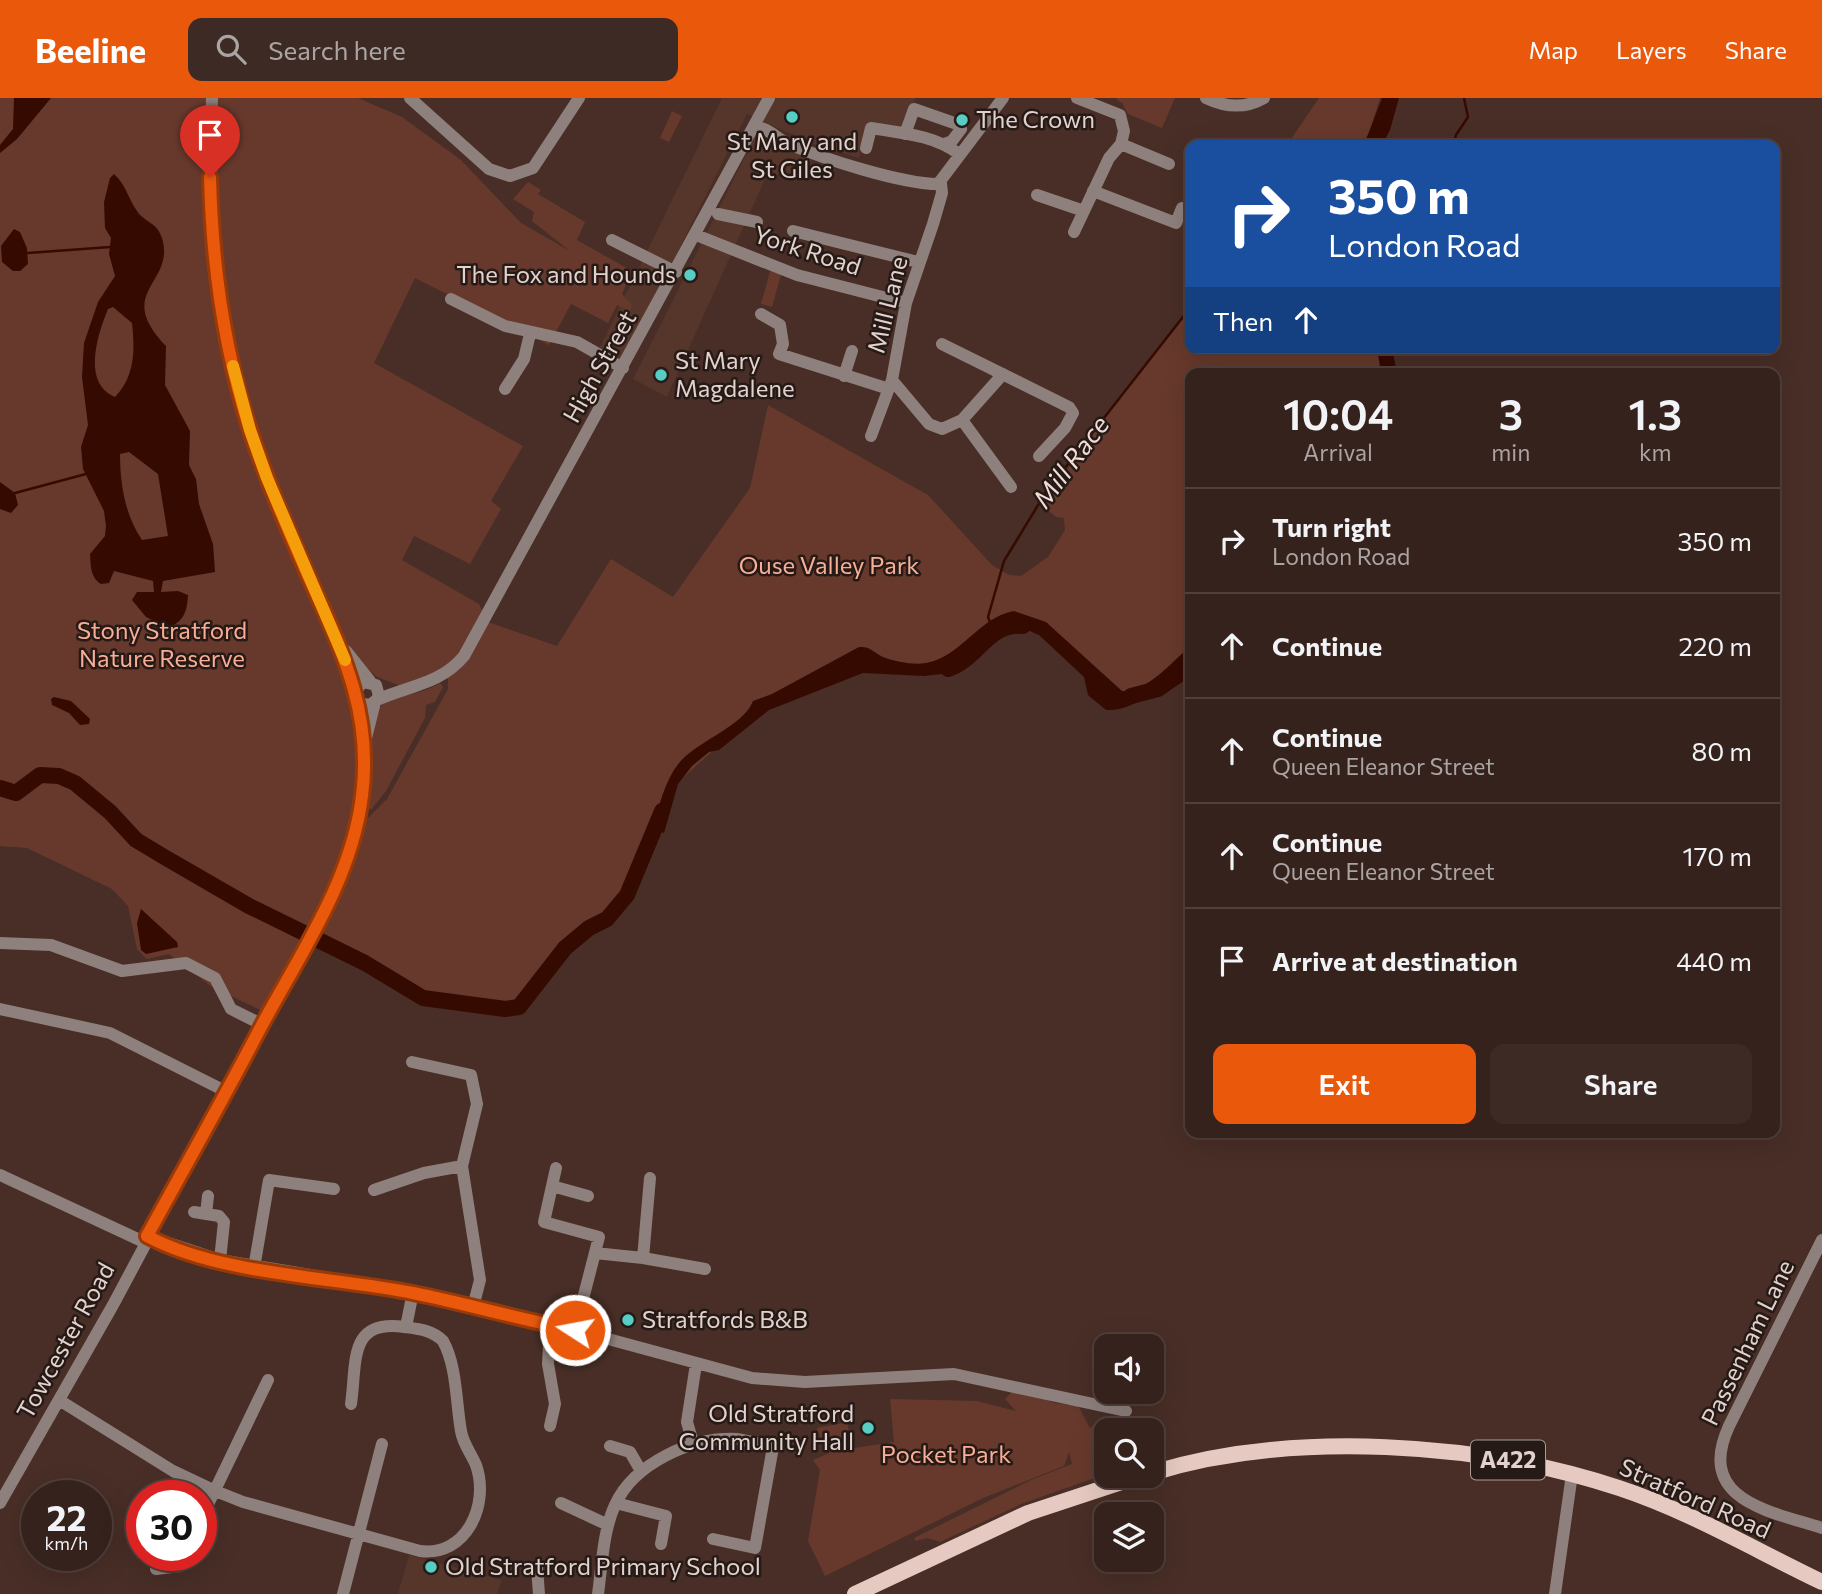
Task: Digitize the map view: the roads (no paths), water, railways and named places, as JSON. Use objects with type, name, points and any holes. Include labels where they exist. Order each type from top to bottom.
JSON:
[{"type":"main road","name":"Stratford Road","points":[[1164,1469],[1315,1448],[1381,1447],[1495,1457],[1572,1475],[1658,1503],[1822,1582]]},
{"type":"main road","points":[[855,1594],[1028,1513],[1104,1488]]},
{"type":"street","points":[[212,98],[210,157],[213,245],[219,295],[235,378],[267,478],[340,643],[358,696],[365,741]]},
{"type":"street","points":[[410,98],[489,169],[497,174],[519,176],[533,168],[579,98]]},
{"type":"street","name":"High Street","points":[[406,688],[448,673],[464,656],[769,98]]},
{"type":"street","points":[[755,127],[765,128],[790,145],[856,167],[931,184],[942,182],[1003,98]]},
{"type":"street","points":[[1074,232],[1109,158],[1121,144],[1124,131],[1120,115],[1108,103],[1077,98]]},
{"type":"street","points":[[1206,98],[1219,104],[1240,106],[1264,98]]},
{"type":"street","points":[[900,105],[957,124],[961,129],[958,135],[944,144]]},
{"type":"street","points":[[905,134],[914,109]]},
{"type":"street","points":[[866,148],[871,128],[944,144],[960,155]]},
{"type":"street","points":[[1121,144],[1169,164]]},
{"type":"street","name":"Mill Lane","points":[[871,436],[891,384],[906,303],[933,224],[942,193],[942,182]]},
{"type":"street","points":[[1093,191],[1173,229],[1182,208]]},
{"type":"street","points":[[1037,195],[1084,211]]},
{"type":"street","points":[[718,214],[757,222]]},
{"type":"street","points":[[793,231],[918,262]]},
{"type":"street","name":"York Road","points":[[696,235],[797,275],[906,303]]},
{"type":"street","points":[[612,240],[676,272]]},
{"type":"street","points":[[451,299],[505,327],[578,342],[623,368]]},
{"type":"street","points":[[761,314],[780,325],[783,344],[779,354],[845,376],[891,384],[929,424],[942,429],[962,420],[1003,374]]},
{"type":"street","points":[[505,389],[524,359],[530,334]]},
{"type":"street","points":[[942,344],[1069,407],[1073,413],[1065,428],[1040,456]]},
{"type":"street","points":[[845,376],[852,351]]},
{"type":"street","points":[[962,420],[1003,483]]},
{"type":"street","points":[[340,643],[373,683],[379,696],[365,741]]},
{"type":"street","points":[[358,696],[363,682],[406,688]]},
{"type":"street","points":[[358,696],[367,705],[406,688]]},
{"type":"street","name":"Towcester Road","points":[[0,1503],[6,1479],[59,1400],[327,904],[358,821],[365,741]]},
{"type":"street","points":[[0,943],[51,945],[122,971],[186,963],[215,978],[231,1009],[262,1025]]},
{"type":"street","points":[[0,1009],[110,1034],[227,1092]]},
{"type":"street","points":[[412,1062],[471,1075],[477,1104],[462,1166],[480,1280],[473,1307]]},
{"type":"street","points":[[374,1190],[424,1173],[462,1166]]},
{"type":"street","points":[[556,1168],[544,1222],[598,1237],[575,1330]]},
{"type":"street","points":[[0,1175],[146,1239],[220,1260],[254,1268],[413,1293],[575,1330],[752,1378],[794,1382],[954,1374],[1126,1411]]},
{"type":"street","points":[[643,1258],[650,1178]]},
{"type":"street","points":[[254,1268],[270,1180],[334,1189]]},
{"type":"street","points":[[552,1186],[588,1196]]},
{"type":"street","points":[[208,1196],[200,1213],[219,1216],[224,1222],[220,1260]]},
{"type":"street","name":"Passenham Lane","points":[[1822,1240],[1729,1426],[1720,1454],[1725,1482],[1748,1504],[1822,1528]]},
{"type":"street","points":[[595,1253],[705,1269]]},
{"type":"street","points":[[406,1327],[413,1293]]},
{"type":"street","points":[[217,1492],[243,1502],[423,1551],[447,1549],[467,1534],[479,1498],[476,1465],[462,1435],[447,1348],[437,1335],[384,1324],[366,1332],[360,1342],[351,1404]]},
{"type":"street","points":[[550,1326],[548,1364],[555,1404],[550,1426]]},
{"type":"street","points":[[693,1443],[687,1422],[696,1364]]},
{"type":"street","points":[[217,1482],[268,1380]]},
{"type":"street","points":[[59,1400],[192,1480]]},
{"type":"street","points":[[598,1594],[608,1525],[616,1503],[641,1471],[693,1443],[736,1439],[773,1447],[755,1548],[713,1538]]},
{"type":"street","points":[[343,1594],[383,1444]]},
{"type":"street","points":[[610,1446],[630,1452],[641,1471]]},
{"type":"street","points":[[1555,1594],[1572,1475]]},
{"type":"street","points":[[561,1503],[608,1525]]},
{"type":"street","points":[[616,1503],[666,1516],[661,1544]]},
{"type":"street","points":[[537,1567],[539,1594]]},
{"type":"waterway","points":[[1454,140],[1468,117],[1464,98]]},
{"type":"waterway","points":[[28,253],[110,247]]},
{"type":"waterway","name":"Mill Race","points":[[991,625],[988,617],[1004,561],[1046,492],[1185,314]]},
{"type":"waterway","points":[[15,493],[86,474]]},
{"type":"waterway","points":[[948,669],[967,658],[992,635],[1011,626],[1023,626]]},
{"type":"waterway","points":[[1131,696],[1158,689],[1185,670]]},
{"type":"waterway","points":[[0,788],[16,793],[40,775],[59,776],[75,783],[110,812],[136,840],[249,906],[365,963],[423,998],[505,1009],[519,1007],[565,948],[589,928],[607,919],[627,895],[662,811]]},
{"type":"place","name":"St Mary and St Giles","points":[[792,117]]},
{"type":"place","name":"The Crown","points":[[962,120]]},
{"type":"place","name":"The Fox and Hounds","points":[[690,275]]},
{"type":"place","name":"St Mary Magdalene","points":[[661,375]]},
{"type":"place","name":"Stratfords B&B","points":[[628,1320]]},
{"type":"place","name":"Old Stratford Community Hall","points":[[868,1428]]},
{"type":"place","name":"Old Stratford Primary School","points":[[431,1567]]},
{"type":"park label","name":"Ouse Valley Park","points":[[829,566]]},
{"type":"park label","name":"Stony Stratford Nature Reserve","points":[[162,645]]},
{"type":"park label","name":"Pocket Park","points":[[946,1455]]}]
